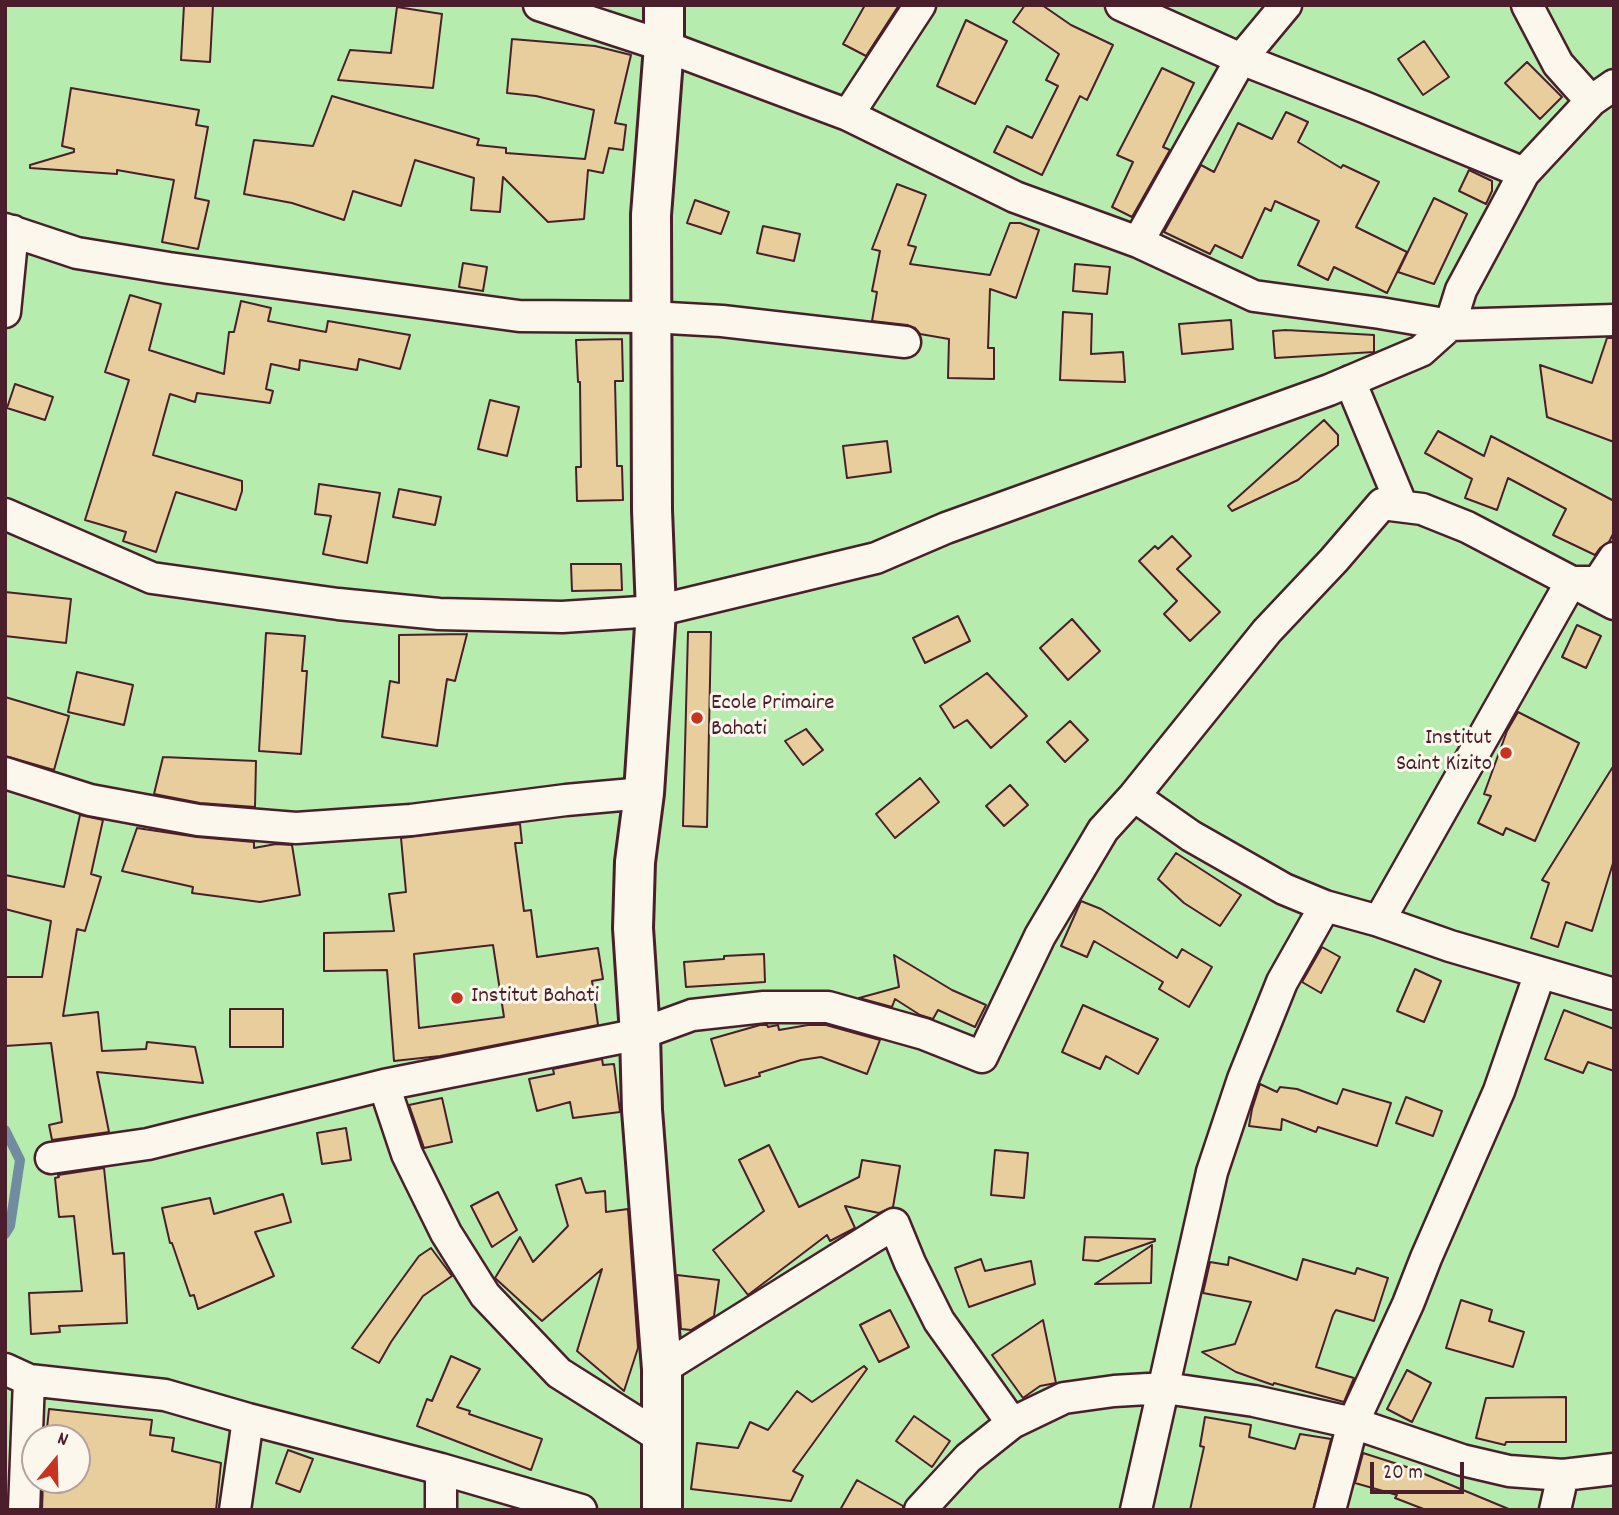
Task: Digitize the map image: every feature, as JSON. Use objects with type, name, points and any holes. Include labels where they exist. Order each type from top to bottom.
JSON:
[{"type":"street","points":[[539,5],[664,46],[848,115],[1016,197],[1138,242],[1254,296],[1450,325],[1614,320]]},
{"type":"street","points":[[663,1510],[662,1369],[642,1110],[633,928],[635,862],[644,793],[656,611],[652,510],[651,215],[664,46],[664,5]]},
{"type":"street","points":[[848,115],[919,5]]},
{"type":"street","points":[[1121,5],[1241,59],[1524,173]]},
{"type":"street","points":[[1138,242],[1241,59],[1286,5]]},
{"type":"street","points":[[5,514],[152,578],[338,604],[439,614],[562,617],[656,611],[876,558],[946,528],[1183,444],[1350,381],[1421,351],[1450,325],[1461,290],[1524,173],[1602,93],[1558,64],[1527,5]]},
{"type":"street","points":[[5,312],[9,230],[77,253],[142,264],[519,316],[650,317],[722,321],[905,342]]},
{"type":"street","points":[[1350,381],[1402,506]]},
{"type":"street","points":[[51,1158],[148,1144],[384,1085],[640,1034],[691,1015],[764,1007],[828,1007],[924,1034],[982,1057],[1040,936],[1103,830],[1134,796],[1267,631],[1382,504],[1422,509],[1467,527],[1614,604]]},
{"type":"street","points":[[1571,582],[1598,582],[1614,558]]},
{"type":"street","points":[[1379,920],[1571,582]]},
{"type":"street","points":[[5,772],[90,800],[198,820],[296,828],[411,820],[644,793]]},
{"type":"street","points":[[1134,796],[1191,836],[1284,889],[1325,906],[1379,920],[1450,946],[1541,973],[1609,983]]},
{"type":"street","points":[[1136,1510],[1212,1172],[1243,1079],[1282,982],[1325,906]]},
{"type":"street","points":[[1330,1510],[1353,1423],[1408,1304],[1499,1091],[1541,973]]},
{"type":"street","points":[[384,1085],[407,1154],[446,1233],[485,1295],[559,1373],[662,1438]]},
{"type":"street","points":[[662,1369],[894,1224],[939,1321],[1012,1423]]},
{"type":"street","points":[[24,1510],[17,1375],[165,1395],[581,1510]]},
{"type":"street","points":[[920,1510],[968,1458],[1012,1423],[1064,1398],[1114,1391],[1165,1388],[1254,1401],[1353,1423],[1462,1461],[1509,1471],[1563,1475],[1614,1469]]},
{"type":"street","points":[[235,1510],[248,1419]]},
{"type":"street","points":[[440,1469],[441,1510]]},
{"type":"street","points":[[1555,1510],[1563,1475]]},
{"type":"green space","points":[[5,5],[1614,5],[1614,1510],[5,1510]]},
{"type":"building","points":[[184,5],[213,5],[210,62],[181,60]]},
{"type":"building","points":[[865,5],[899,5],[866,56],[843,44]]},
{"type":"building","points":[[1025,5],[1042,5],[1071,25],[1113,45],[1087,100],[1080,96],[1042,175],[994,152],[1007,126],[1032,138],[1058,86],[1046,80],[1059,54],[1013,22]]},
{"type":"building","points":[[397,7],[442,14],[433,88],[338,80],[350,50],[391,53]]},
{"type":"building","points":[[966,20],[1007,41],[975,104],[937,86]]},
{"type":"building","points":[[512,39],[595,46],[631,55],[615,123],[626,125],[623,150],[609,148],[603,173],[588,170],[584,219],[548,222],[503,177],[500,212],[471,210],[474,178],[415,160],[401,206],[353,191],[344,220],[292,203],[244,194],[254,140],[313,146],[332,96],[479,139],[477,145],[506,148],[506,153],[585,159],[594,110],[536,96],[507,93]]},
{"type":"building","points":[[1424,41],[1449,77],[1423,95],[1398,59]]},
{"type":"building","points":[[1527,62],[1562,97],[1540,119],[1505,83]]},
{"type":"building","points":[[1162,68],[1194,83],[1163,147],[1170,150],[1132,217],[1112,207],[1133,162],[1117,155]]},
{"type":"building","points":[[71,88],[199,110],[196,125],[208,127],[195,198],[209,201],[198,249],[162,242],[174,180],[117,170],[117,174],[30,168],[30,165],[74,152],[74,149],[62,146]]},
{"type":"building","points":[[1286,112],[1308,122],[1298,142],[1341,168],[1343,165],[1379,182],[1356,227],[1407,252],[1387,293],[1334,267],[1328,280],[1298,265],[1319,221],[1275,201],[1271,211],[1265,208],[1242,258],[1215,245],[1210,254],[1164,232],[1201,165],[1214,172],[1238,123],[1272,139]]},
{"type":"building","points":[[1469,170],[1492,181],[1492,191],[1486,204],[1459,191]]},
{"type":"building","points":[[897,184],[926,195],[908,245],[916,247],[910,264],[990,275],[1010,223],[1020,223],[1039,230],[1016,298],[990,289],[988,348],[994,348],[994,379],[948,378],[949,339],[920,334],[907,325],[872,321],[877,292],[872,291],[880,251],[872,249]]},
{"type":"building","points":[[1434,198],[1467,214],[1434,284],[1398,272]]},
{"type":"building","points":[[695,200],[729,212],[721,234],[687,223]]},
{"type":"building","points":[[763,226],[800,234],[794,261],[757,253]]},
{"type":"building","points":[[463,263],[487,267],[483,291],[459,287]]},
{"type":"building","points":[[1075,264],[1110,267],[1107,294],[1073,291]]},
{"type":"building","points":[[130,295],[161,304],[149,350],[224,374],[229,332],[234,332],[241,301],[271,308],[268,321],[326,332],[328,321],[410,335],[400,369],[359,359],[357,370],[300,360],[299,370],[271,364],[266,389],[273,391],[270,403],[197,393],[195,402],[170,394],[153,455],[242,481],[242,491],[236,510],[176,492],[156,552],[123,541],[126,532],[85,520],[129,380],[105,372]]},
{"type":"building","points":[[1063,312],[1092,314],[1091,354],[1123,352],[1125,382],[1060,380]]},
{"type":"building","points":[[1231,320],[1233,349],[1182,354],[1179,324]]},
{"type":"building","points":[[1273,331],[1374,335],[1374,352],[1275,358]]},
{"type":"building","points":[[1607,338],[1614,338],[1614,442],[1547,417],[1540,365],[1592,383]]},
{"type":"building","points":[[622,339],[623,381],[615,381],[617,466],[622,466],[623,500],[577,501],[576,467],[581,467],[580,382],[576,340]]},
{"type":"building","points":[[15,384],[53,397],[45,420],[7,408]]},
{"type":"building","points":[[490,400],[519,407],[507,456],[478,449]]},
{"type":"building","points":[[1324,420],[1338,435],[1338,445],[1298,480],[1232,511],[1228,506]]},
{"type":"building","points":[[1438,431],[1484,456],[1491,436],[1614,501],[1614,532],[1609,542],[1595,555],[1553,535],[1566,509],[1508,478],[1497,510],[1465,498],[1472,479],[1425,453]]},
{"type":"building","points":[[887,441],[891,472],[847,478],[843,446]]},
{"type":"building","points":[[319,484],[380,493],[367,563],[323,554],[331,516],[315,514]]},
{"type":"building","points":[[399,489],[441,497],[435,525],[393,517]]},
{"type":"building","points":[[1172,536],[1191,556],[1177,569],[1220,612],[1190,641],[1164,614],[1177,601],[1139,561],[1155,546],[1158,549]]},
{"type":"building","points":[[571,564],[621,564],[622,590],[572,591]]},
{"type":"building","points":[[5,592],[71,599],[66,643],[5,636]]},
{"type":"building","points":[[958,616],[970,641],[925,663],[913,638]]},
{"type":"building","points":[[1072,619],[1100,651],[1068,680],[1040,648]]},
{"type":"building","points":[[1577,625],[1601,636],[1586,668],[1562,657]]},
{"type":"building","points":[[688,632],[711,632],[707,827],[683,826]]},
{"type":"building","points":[[266,633],[305,636],[302,671],[307,671],[301,754],[259,751]]},
{"type":"building","points":[[467,634],[455,681],[447,679],[437,746],[382,737],[390,681],[399,683],[399,635]]},
{"type":"building","points":[[77,672],[133,685],[124,725],[68,712]]},
{"type":"building","points":[[987,673],[1027,716],[991,748],[967,720],[954,728],[940,706]]},
{"type":"building","points":[[5,697],[69,716],[54,770],[5,756]]},
{"type":"building","points":[[1518,712],[1579,743],[1535,841],[1506,828],[1503,835],[1478,823],[1491,796],[1484,794],[1507,731]]},
{"type":"building","points":[[1070,721],[1088,740],[1065,762],[1047,742]]},
{"type":"building","points":[[806,729],[823,750],[803,765],[785,741]]},
{"type":"building","points":[[163,757],[256,761],[255,807],[200,803],[154,794]]},
{"type":"building","points":[[1614,765],[1614,860],[1592,931],[1566,922],[1558,947],[1531,938],[1549,883],[1542,880]]},
{"type":"building","points":[[920,778],[939,802],[895,838],[876,814]]},
{"type":"building","points":[[1010,785],[1028,805],[1004,826],[986,806]]},
{"type":"building","points":[[80,815],[103,820],[91,874],[101,877],[85,931],[77,929],[63,1016],[98,1012],[102,1051],[146,1049],[147,1042],[195,1047],[203,1083],[97,1072],[109,1132],[52,1140],[49,1125],[62,1122],[51,1043],[5,1046],[5,977],[42,977],[51,921],[5,909],[5,875],[64,887]]},
{"type":"building","points":[[520,824],[522,843],[515,843],[524,911],[531,910],[537,957],[598,948],[603,979],[592,981],[598,1025],[440,1056],[394,1061],[387,970],[324,971],[324,933],[394,931],[389,894],[406,892],[401,838]],"holes":[[[493,945],[504,1017],[419,1028],[414,954]]]},
{"type":"building","points":[[137,828],[254,842],[254,848],[276,844],[292,845],[300,895],[260,902],[192,893],[193,887],[122,871]]},
{"type":"building","points":[[1176,853],[1241,895],[1220,926],[1184,903],[1158,879]]},
{"type":"building","points":[[1081,901],[1101,909],[1177,958],[1182,949],[1212,967],[1189,1007],[1159,989],[1163,982],[1094,941],[1087,957],[1061,946]]},
{"type":"building","points":[[1322,947],[1340,957],[1321,993],[1302,982]]},
{"type":"building","points":[[764,954],[765,982],[686,987],[684,962]]},
{"type":"building","points":[[894,955],[952,990],[986,1005],[975,1027],[938,1010],[933,1019],[920,1015],[895,999],[892,1007],[859,998],[899,987]]},
{"type":"building","points":[[1415,969],[1441,981],[1424,1022],[1397,1011]]},
{"type":"building","points":[[1083,1005],[1158,1039],[1138,1074],[1106,1056],[1100,1069],[1062,1052]]},
{"type":"building","points":[[230,1009],[283,1009],[283,1047],[230,1047]]},
{"type":"building","points":[[1564,1010],[1614,1029],[1614,1071],[1588,1062],[1583,1073],[1545,1059]]},
{"type":"building","points":[[760,1025],[778,1025],[779,1030],[826,1025],[880,1040],[867,1074],[821,1057],[801,1060],[725,1086],[711,1039]]},
{"type":"building","points":[[602,1059],[603,1065],[614,1064],[620,1112],[573,1118],[570,1102],[537,1111],[529,1079],[554,1074],[553,1069]]},
{"type":"building","points":[[1260,1084],[1277,1092],[1280,1087],[1297,1089],[1337,1104],[1343,1089],[1391,1103],[1377,1146],[1318,1127],[1316,1132],[1282,1119],[1281,1130],[1249,1126]]},
{"type":"building","points":[[1406,1097],[1442,1111],[1433,1136],[1396,1123]]},
{"type":"building","points":[[442,1098],[452,1142],[424,1148],[409,1105]]},
{"type":"building","points":[[346,1128],[351,1160],[322,1164],[317,1133]]},
{"type":"building","points":[[769,1145],[799,1207],[859,1177],[862,1160],[900,1166],[893,1207],[879,1213],[845,1206],[855,1228],[830,1241],[827,1235],[748,1295],[713,1250],[764,1211],[739,1160]]},
{"type":"building","points":[[995,1150],[1028,1153],[1024,1198],[991,1195]]},
{"type":"building","points":[[104,1168],[113,1254],[124,1253],[127,1323],[59,1326],[60,1332],[31,1334],[29,1293],[82,1291],[74,1216],[59,1217],[55,1178],[59,1177],[58,1175]]},
{"type":"building","points":[[581,1178],[586,1193],[605,1191],[606,1212],[628,1209],[638,1348],[624,1391],[577,1351],[602,1269],[542,1321],[495,1278],[520,1237],[533,1262],[568,1226],[556,1185]]},
{"type":"building","points":[[498,1192],[517,1230],[492,1247],[471,1206]]},
{"type":"building","points":[[283,1194],[291,1222],[255,1232],[274,1276],[198,1309],[194,1295],[190,1296],[170,1243],[162,1208],[210,1198],[214,1214]]},
{"type":"building","points":[[1085,1237],[1155,1241],[1098,1261],[1083,1260]]},
{"type":"building","points":[[1152,1245],[1151,1283],[1095,1284]]},
{"type":"building","points":[[431,1248],[452,1276],[423,1296],[379,1363],[352,1348],[419,1256]]},
{"type":"building","points":[[1229,1257],[1297,1280],[1303,1259],[1355,1274],[1357,1268],[1388,1278],[1374,1321],[1336,1310],[1333,1315],[1316,1367],[1354,1378],[1344,1402],[1274,1383],[1273,1385],[1236,1372],[1202,1352],[1235,1344],[1251,1302],[1203,1293],[1210,1262],[1228,1265]]},
{"type":"building","points":[[981,1259],[985,1271],[1031,1261],[1035,1284],[969,1307],[955,1268]]},
{"type":"building","points":[[677,1275],[719,1280],[714,1316],[691,1330],[681,1329]]},
{"type":"building","points":[[1461,1300],[1492,1310],[1489,1321],[1524,1332],[1513,1367],[1446,1348]]},
{"type":"building","points":[[890,1310],[909,1347],[879,1362],[860,1325]]},
{"type":"building","points":[[1043,1320],[1056,1383],[1040,1386],[1023,1398],[992,1355]]},
{"type":"building","points":[[451,1356],[480,1369],[457,1407],[470,1411],[469,1414],[542,1439],[531,1470],[417,1426],[427,1399],[432,1401]]},
{"type":"building","points":[[864,1366],[867,1369],[793,1471],[803,1476],[791,1501],[691,1489],[697,1443],[738,1448],[750,1422],[768,1430],[797,1391],[812,1402]]},
{"type":"building","points":[[1407,1370],[1431,1383],[1412,1422],[1387,1409]]},
{"type":"building","points":[[1566,1397],[1566,1442],[1506,1442],[1505,1445],[1476,1438],[1486,1398]]},
{"type":"building","points":[[49,1409],[152,1420],[150,1435],[174,1438],[172,1451],[221,1463],[216,1510],[42,1510],[43,1494],[91,1494],[91,1424],[47,1424]]},
{"type":"building","points":[[914,1416],[950,1441],[932,1467],[896,1441]]},
{"type":"building","points":[[1205,1417],[1251,1425],[1249,1437],[1295,1449],[1300,1434],[1331,1439],[1313,1510],[1190,1510],[1204,1447],[1200,1446]]},
{"type":"building","points":[[288,1450],[313,1459],[300,1492],[276,1483]]},
{"type":"building","points":[[1363,1453],[1410,1468],[1511,1510],[1426,1510],[1395,1498],[1397,1495],[1355,1483]]},
{"type":"building","points":[[857,1480],[903,1506],[903,1510],[840,1510]]},
{"type":"waterway","points":[[5,1130],[20,1160],[10,1226],[5,1234]]},
{"type":"place","name":"Ecole Primaire Bahati","points":[[697,718]]},
{"type":"place","name":"Institut Saint Kizito","points":[[1506,753]]},
{"type":"place","name":"Institut Bahati","points":[[457,998]]}]
